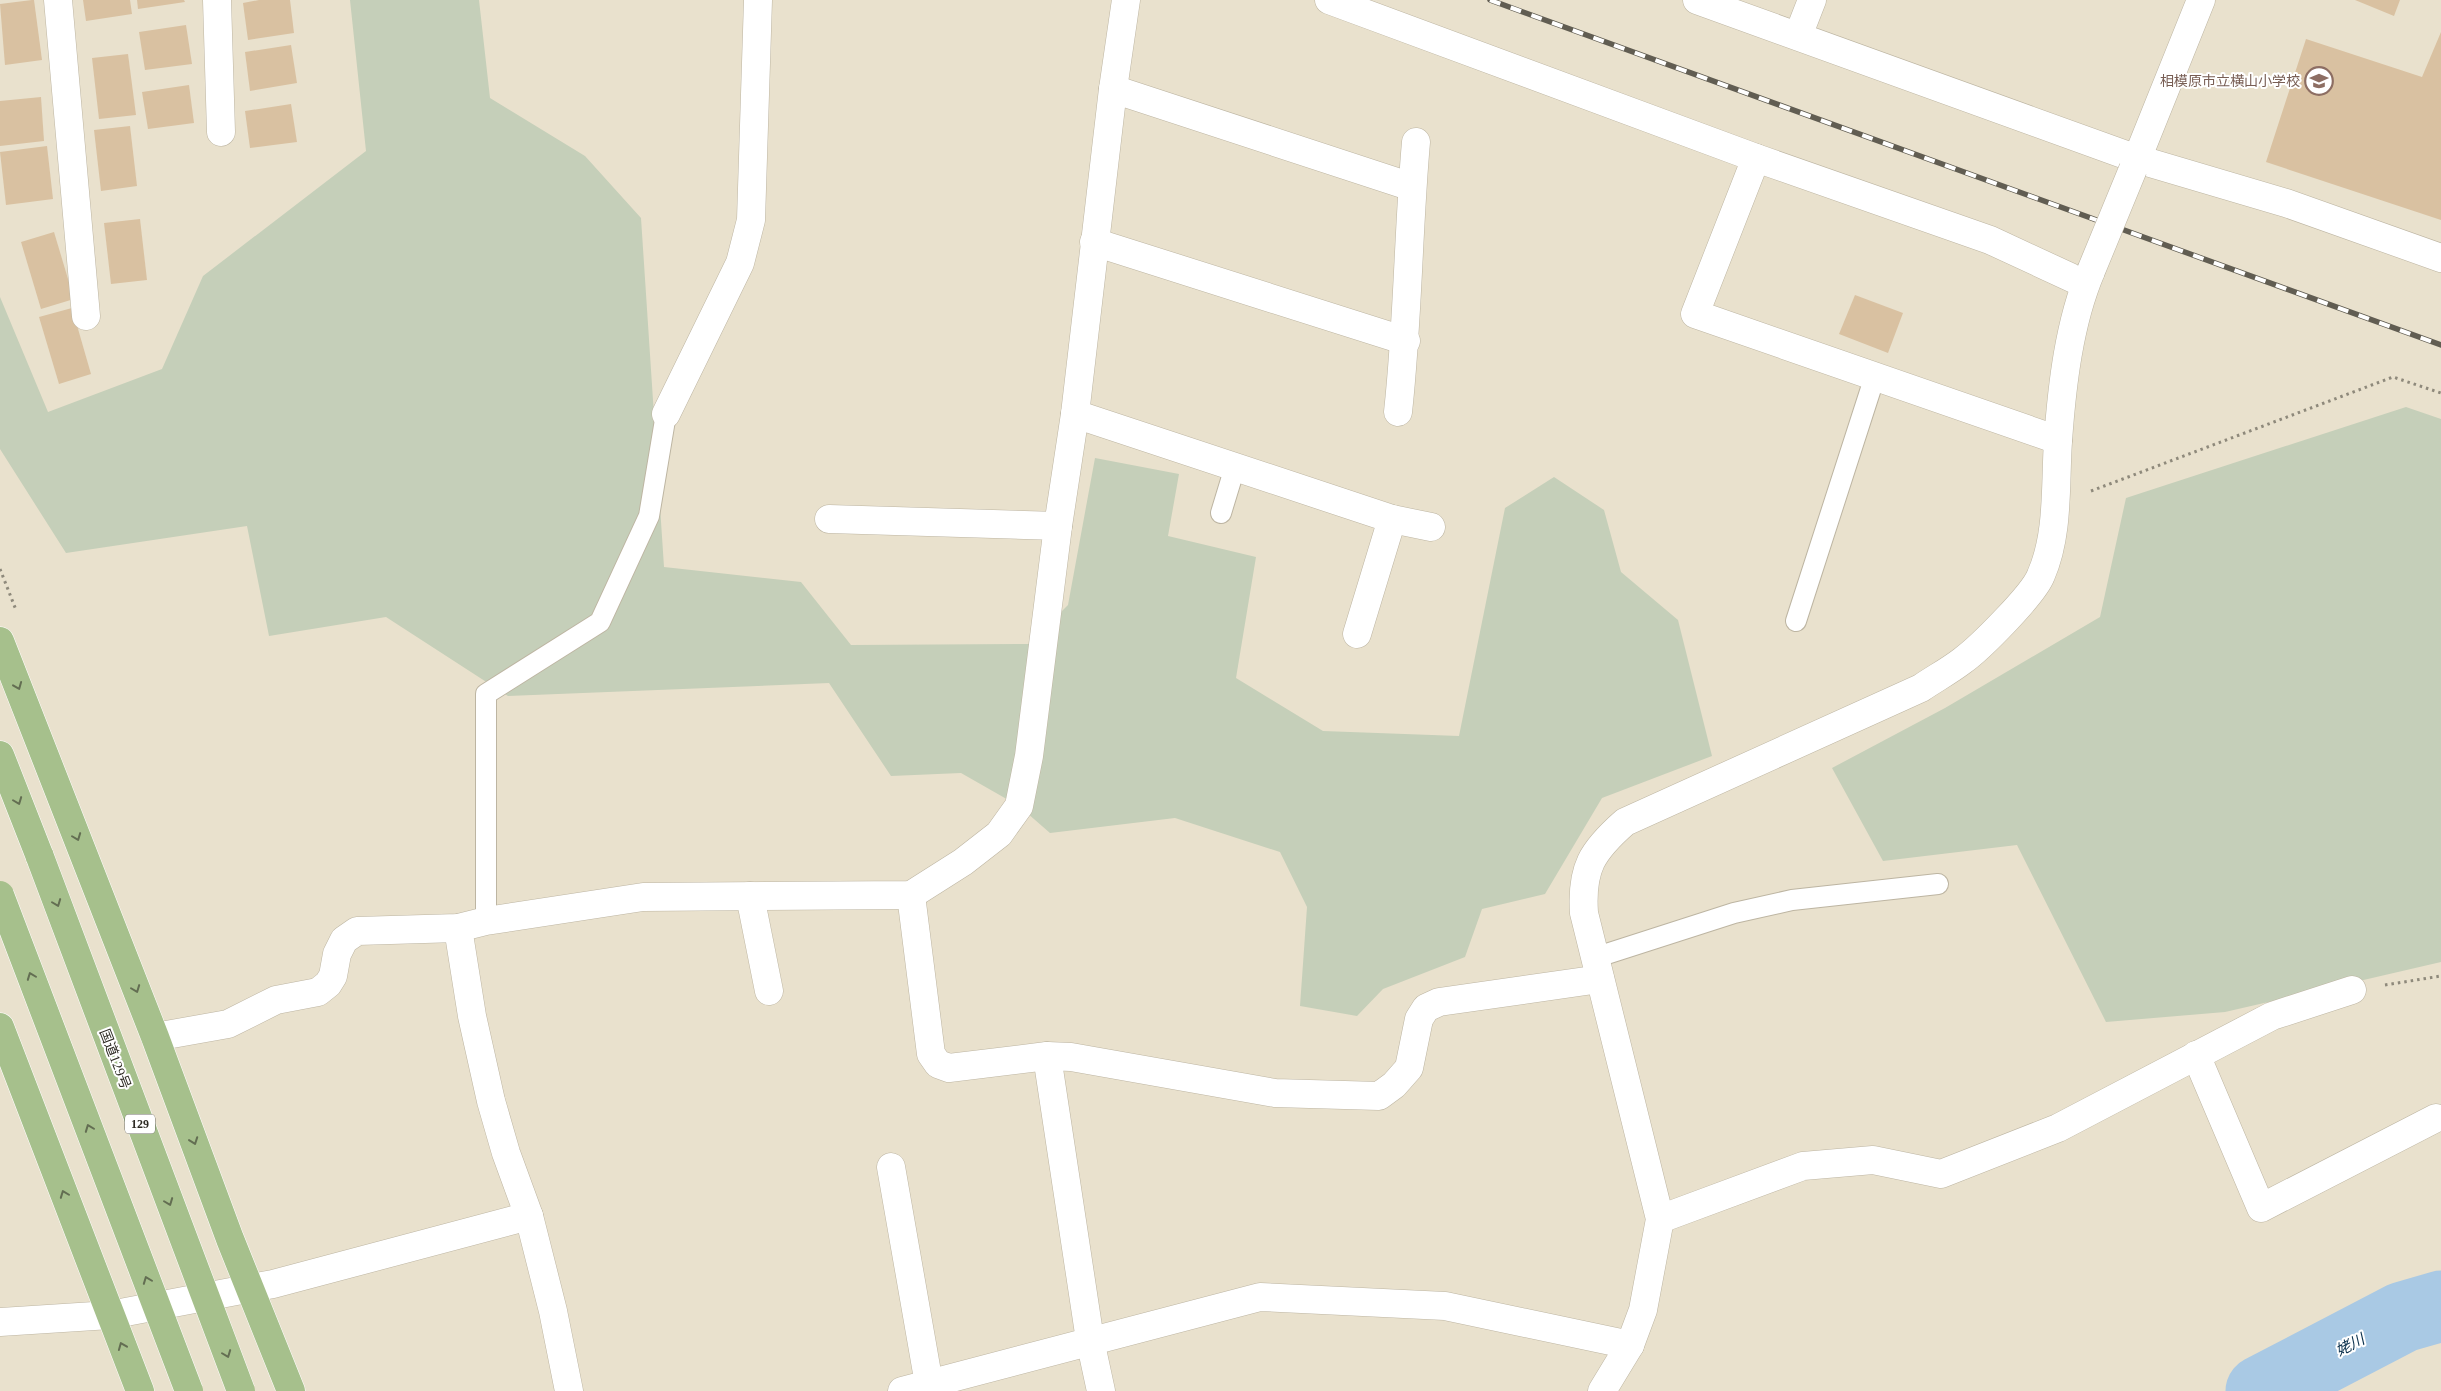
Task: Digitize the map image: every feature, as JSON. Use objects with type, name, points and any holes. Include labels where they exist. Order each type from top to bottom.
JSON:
[{"type":"highway","points":[[0,641],[291,1391]]},
{"type":"highway","name":"国道129号","points":[[0,755],[241,1391]]},
{"type":"highway","points":[[0,895],[189,1391]]},
{"type":"highway","points":[[0,1027],[140,1391]]},
{"type":"street","points":[[58,0],[86,316]]},
{"type":"street","points":[[217,0],[221,132]]},
{"type":"street","points":[[666,414],[740,263],[752,220],[758,0]]},
{"type":"street","points":[[155,1037],[228,1024],[276,1000],[318,992],[328,984],[333,976],[338,954],[344,940],[357,931],[458,928],[486,921],[643,897],[911,895],[963,862],[998,834],[1019,806],[1029,756],[1058,526],[1075,414],[1094,242],[1126,0]]},
{"type":"street","points":[[1329,0],[1756,158],[1990,240],[2088,277]]},
{"type":"street","points":[[1697,0],[1798,36],[2135,164],[2286,202],[2441,258]]},
{"type":"street","points":[[1798,36],[1812,0]]},
{"type":"street","points":[[1602,1391],[1630,1345],[1643,1310],[1660,1219],[1584,913],[1582,889],[1588,870],[1600,844],[1625,822],[1921,688],[1963,660],[2020,605],[2041,577],[2051,546],[2058,440],[2071,337],[2088,277],[2201,0]]},
{"type":"street","points":[[1113,89],[1412,187]]},
{"type":"street","points":[[1398,412],[1406,341],[1412,187],[1416,142]]},
{"type":"street","points":[[1756,158],[1695,314],[2058,440]]},
{"type":"street","points":[[1094,242],[1406,341]]},
{"type":"street","points":[[1075,414],[1392,519],[1431,527]]},
{"type":"street","points":[[829,519],[1058,526]]},
{"type":"street","points":[[1356,634],[1392,519]]},
{"type":"street","points":[[911,895],[931,1054],[938,1064],[949,1068],[1047,1056],[1072,1057],[1275,1093],[1379,1096],[1394,1085],[1409,1068],[1419,1019],[1426,1008],[1439,1002],[1597,968]]},
{"type":"street","points":[[750,896],[769,991]]},
{"type":"street","points":[[458,928],[472,1016],[491,1101],[506,1153],[529,1216],[553,1311],[569,1391]]},
{"type":"street","points":[[1660,1219],[1803,1166],[1873,1160],[1941,1174],[2058,1128],[2272,1016],[2352,990]]},
{"type":"street","points":[[2196,1055],[2261,1208],[2436,1118]]},
{"type":"street","points":[[1047,1056],[1090,1340],[1101,1391]]},
{"type":"street","points":[[892,1167],[929,1384]]},
{"type":"street","points":[[0,1322],[110,1315],[250,1288],[529,1216]]},
{"type":"street","points":[[902,1391],[1090,1340],[1260,1297],[1445,1306],[1630,1345]]},
{"type":"lane","points":[[1796,621],[1875,376]]},
{"type":"lane","points":[[486,921],[486,694],[600,622],[650,516],[666,414]]},
{"type":"lane","points":[[1221,513],[1236,467]]},
{"type":"lane","points":[[1597,968],[1734,914],[1792,900],[1938,884]]},
{"type":"path","points":[[2055,505],[2393,377],[2441,393]]},
{"type":"path","points":[[2352,990],[2441,976]]},
{"type":"green space","points":[[350,0],[479,0],[490,98],[585,156],[641,218],[664,567],[801,582],[851,645],[1029,644],[1068,605],[1095,458],[1179,474],[1168,536],[1256,557],[1236,678],[1323,731],[1459,736],[1505,508],[1554,477],[1604,510],[1621,572],[1678,620],[1712,756],[1602,798],[1545,894],[1482,909],[1465,957],[1383,989],[1357,1016],[1300,1006],[1307,907],[1280,852],[1175,818],[1050,833],[1019,806],[961,773],[891,776],[829,683],[508,696],[386,617],[269,636],[247,526],[66,553],[0,449],[0,297],[48,412],[162,369],[203,276],[366,151]]},
{"type":"green space","points":[[2406,407],[2441,419],[2441,962],[2225,1012],[2106,1022],[2017,845],[1883,861],[1832,768],[1945,708],[2100,617],[2126,498]]},
{"type":"building","points":[[34,0],[42,60],[5,65],[0,4]]},
{"type":"building","points":[[83,0],[130,0],[132,14],[86,21]]},
{"type":"building","points":[[137,0],[184,0],[185,2],[138,9]]},
{"type":"building","points":[[259,0],[290,0],[294,33],[248,40],[243,3]]},
{"type":"building","points":[[2355,0],[2400,0],[2394,16]]},
{"type":"building","points":[[186,25],[192,64],[145,70],[139,32]]},
{"type":"building","points":[[2441,32],[2441,220],[2266,162],[2306,39],[2422,77]]},
{"type":"building","points":[[291,45],[297,83],[250,91],[245,52]]},
{"type":"building","points":[[128,54],[136,115],[99,119],[92,58]]},
{"type":"building","points":[[189,85],[194,123],[148,129],[142,92]]},
{"type":"building","points":[[41,97],[44,141],[0,146],[0,101]]},
{"type":"building","points":[[291,104],[297,142],[250,148],[245,111]]},
{"type":"building","points":[[130,126],[137,186],[101,191],[94,130]]},
{"type":"building","points":[[47,146],[53,199],[6,205],[0,152]]},
{"type":"building","points":[[140,219],[147,280],[111,284],[104,223]]},
{"type":"building","points":[[54,232],[74,299],[41,309],[21,242]]},
{"type":"building","points":[[1855,295],[1903,313],[1888,353],[1839,334]]},
{"type":"building","points":[[72,308],[91,374],[59,384],[39,317]]},
{"type":"waterway","name":"姥川","points":[[2261,1391],[2403,1317],[2441,1306]]},
{"type":"railway","points":[[1490,0],[2441,345]]},
{"type":"place","name":"相模原市立横山小学校","points":[[2319,81]]}]
